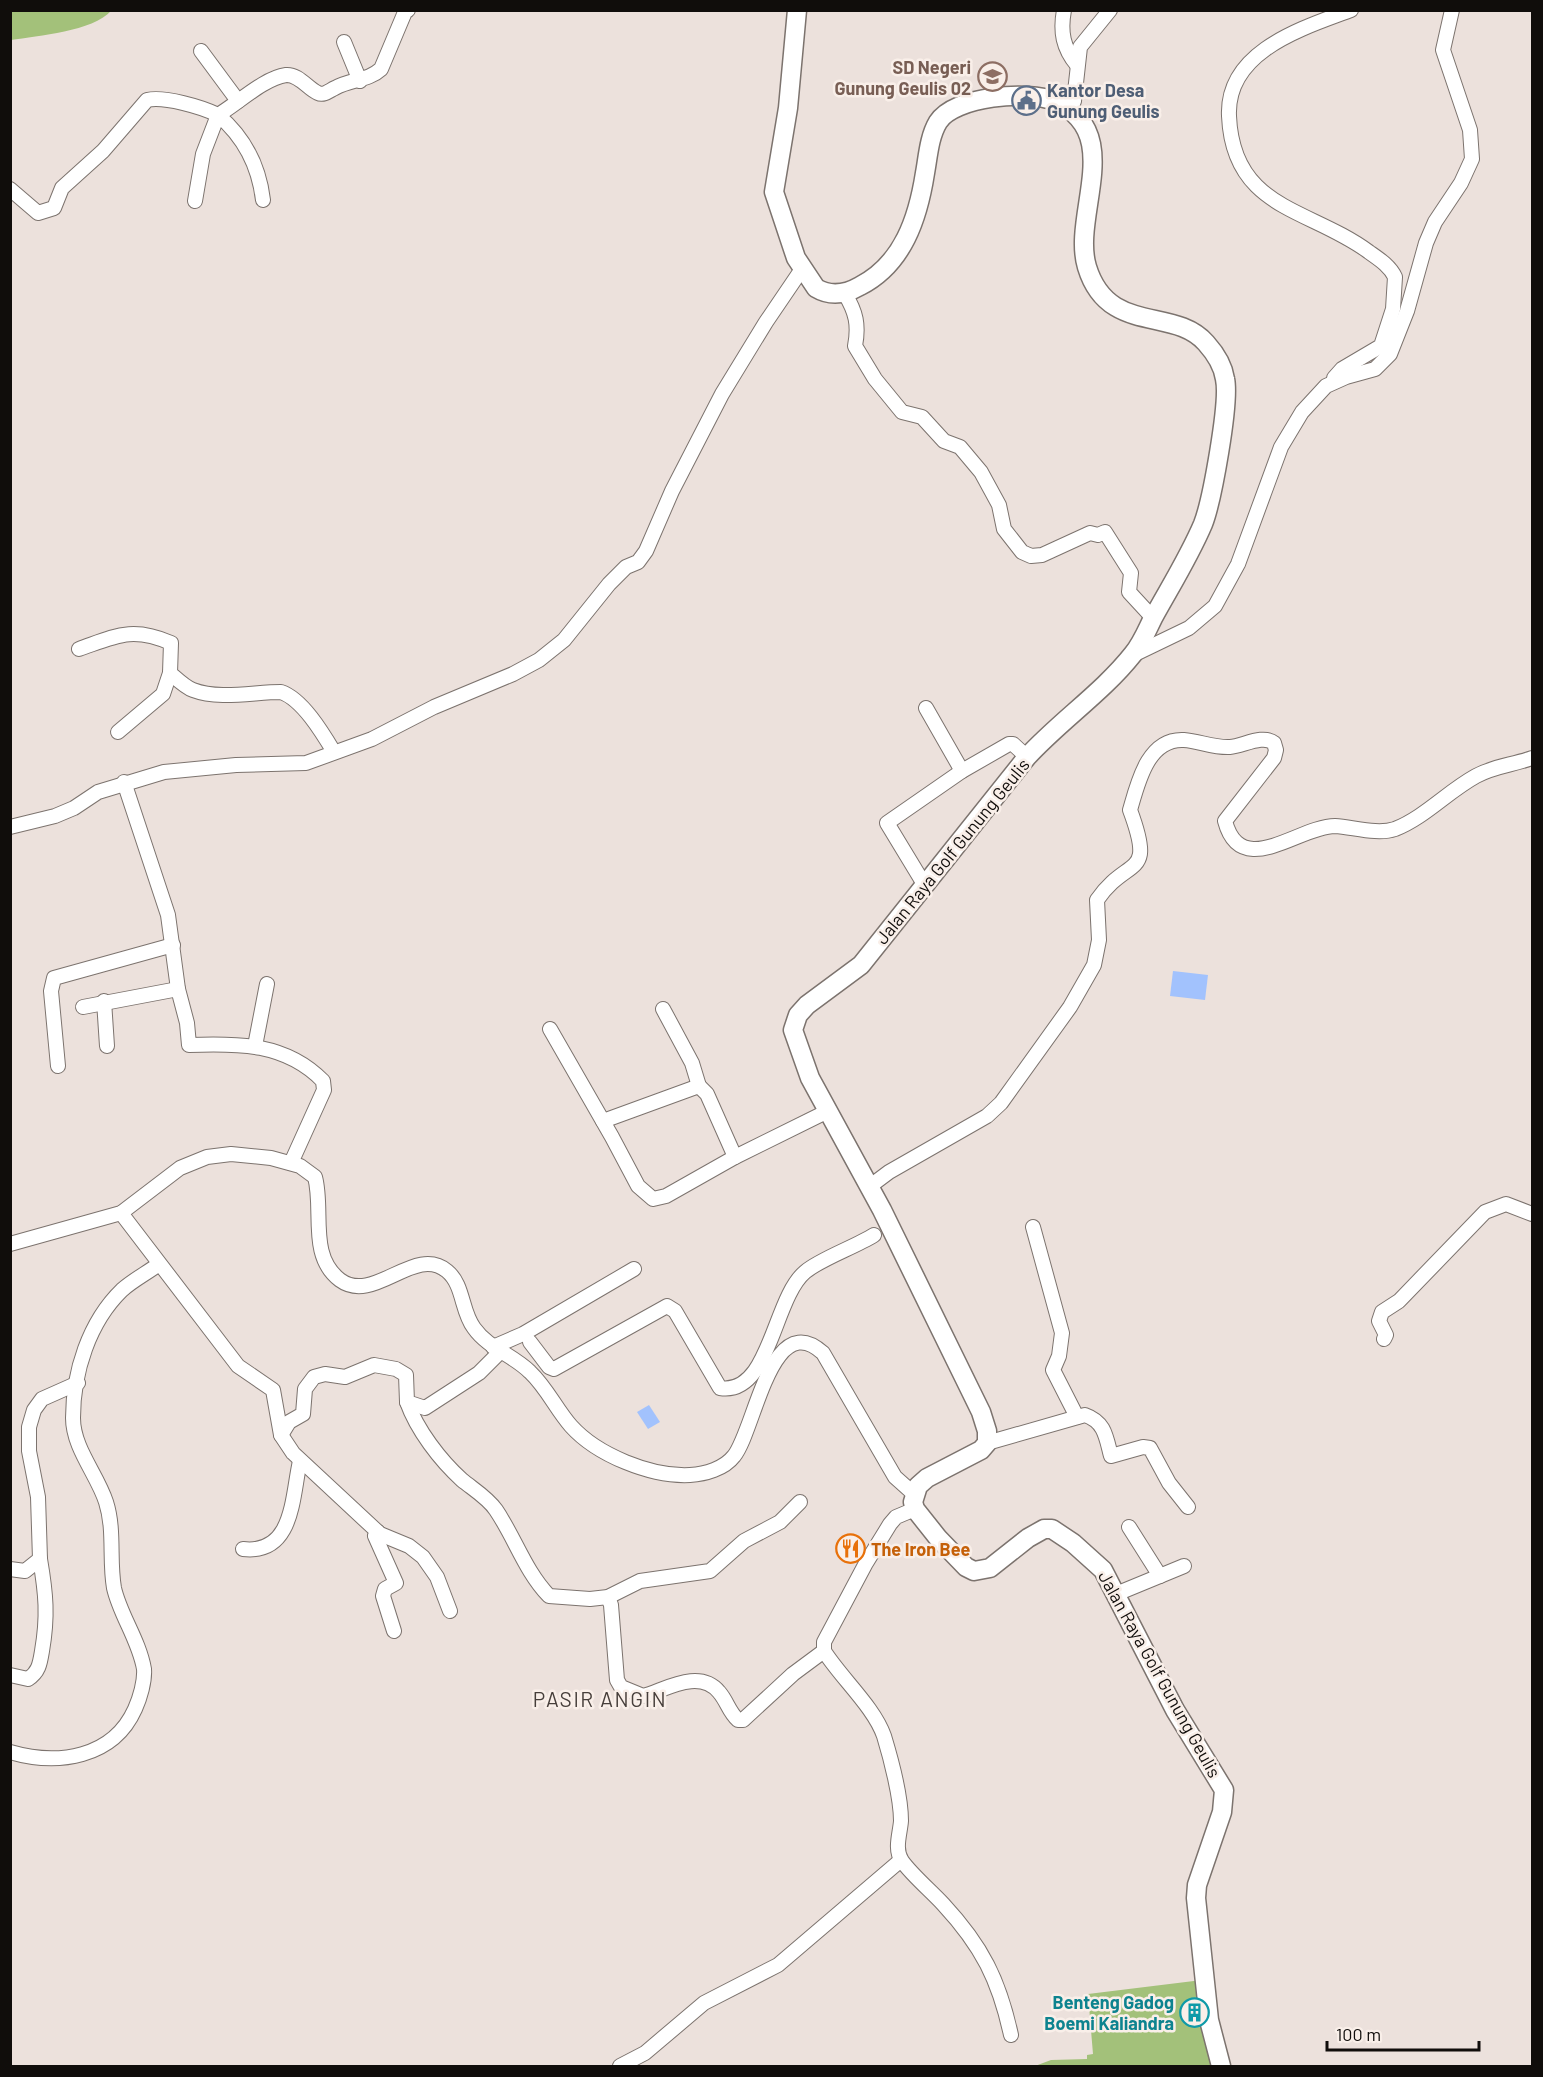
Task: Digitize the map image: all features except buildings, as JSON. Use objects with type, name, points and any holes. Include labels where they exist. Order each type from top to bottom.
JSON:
[{"type":"main road","points":[[797,10],[788,108],[774,192],[802,269],[816,288],[845,294]]},
{"type":"main road","name":"Jalan Raya Golf Gunung Geulis","points":[[845,294],[882,272],[902,246],[921,201],[933,135],[946,114],[964,105],[1021,94],[1050,99],[1070,111],[1085,130],[1092,151],[1092,189],[1083,244],[1093,282],[1106,298],[1123,311],[1182,329],[1203,340],[1217,358],[1226,378],[1226,400],[1206,516],[1186,561],[1133,655],[1027,756],[861,964],[812,1000],[795,1020],[793,1030],[799,1051],[981,1412],[987,1431],[987,1443]]},
{"type":"main road","points":[[914,1502],[927,1478],[981,1450],[987,1443]]},
{"type":"main road","name":"Jalan Raya Golf Gunung Geulis","points":[[914,1502],[953,1554],[974,1571],[990,1568],[1035,1533],[1044,1529],[1052,1529],[1098,1564],[1116,1594],[1175,1710],[1225,1793],[1222,1812],[1197,1885],[1196,1898],[1209,2020],[1221,2067]]},
{"type":"street","points":[[195,201],[203,154],[218,115],[238,101],[286,75],[295,76],[317,93],[323,94],[350,80],[360,81],[381,69],[405,12],[408,10]]},
{"type":"street","points":[[1064,10],[1061,26],[1066,51],[1077,65]]},
{"type":"street","points":[[1070,111],[1074,101],[1077,65],[1083,41],[1110,10]]},
{"type":"street","points":[[1133,655],[1189,628],[1215,606],[1238,564],[1281,447],[1302,412],[1342,369],[1381,346],[1393,309],[1395,277],[1385,263],[1357,243],[1282,207],[1260,189],[1235,153],[1228,110],[1239,78],[1262,52],[1291,32],[1351,10]]},
{"type":"street","points":[[1326,386],[1346,376],[1375,369],[1390,354],[1407,311],[1426,243],[1469,166],[1472,151],[1470,130],[1443,50],[1452,10]]},
{"type":"street","points":[[344,42],[360,81]]},
{"type":"street","points":[[201,51],[238,101]]},
{"type":"street","points":[[10,189],[38,213],[54,208],[62,188],[103,151],[147,100],[157,98],[204,108],[218,115],[252,158],[261,180],[263,200]]},
{"type":"street","points":[[10,827],[66,812],[98,792],[124,782],[184,769],[306,763],[353,747],[434,707],[513,674],[539,660],[564,640],[609,584],[626,567],[638,562],[650,545],[672,491],[722,394],[802,269]]},
{"type":"street","points":[[845,294],[856,317],[858,329],[855,346],[870,372],[902,412],[922,417],[944,441],[960,447],[969,456],[981,472],[999,506],[1004,529],[1022,552],[1031,556],[1042,555],[1090,532],[1098,535],[1105,532],[1131,573],[1129,592],[1153,618]]},
{"type":"street","points":[[79,649],[124,633],[142,633],[171,643],[170,673],[163,694],[118,732]]},
{"type":"street","points":[[170,673],[193,690],[200,692],[223,694],[280,692],[288,694],[306,713],[334,752]]},
{"type":"street","points":[[926,708],[962,771]]},
{"type":"street","points":[[869,1187],[994,1110],[1070,1007],[1097,955],[1097,900],[1134,868],[1140,856],[1141,840],[1130,810],[1154,750],[1167,742],[1183,740],[1226,747],[1246,745],[1263,739],[1274,742],[1276,750],[1274,758],[1225,821],[1228,834],[1233,839],[1255,849],[1277,845],[1325,828],[1391,830],[1411,822],[1455,788],[1485,771],[1533,759]]},
{"type":"street","points":[[924,884],[887,823],[962,771],[1009,744],[1013,744],[1027,756]]},
{"type":"street","points":[[124,782],[168,915],[189,1046],[237,1043],[255,1046],[300,1062],[323,1081],[324,1090],[291,1163]]},
{"type":"street","points":[[58,1066],[51,991],[54,978],[173,945]]},
{"type":"street","points":[[255,1046],[267,984]]},
{"type":"street","points":[[83,1007],[178,988]]},
{"type":"street","points":[[104,1001],[107,1046]]},
{"type":"street","points":[[663,1009],[692,1063],[699,1086],[707,1094],[735,1157]]},
{"type":"street","points":[[549,1029],[638,1186],[653,1200],[666,1196],[735,1157],[828,1111]]},
{"type":"street","points":[[603,1121],[699,1086]]},
{"type":"street","points":[[10,1244],[121,1213],[180,1168],[199,1159],[240,1154],[291,1163],[315,1177],[321,1245],[326,1259],[340,1280],[362,1285],[377,1282],[416,1266],[442,1267],[450,1273],[458,1287],[473,1327],[497,1349],[531,1373],[560,1412],[587,1441],[640,1466],[672,1475],[709,1472],[734,1456],[745,1436],[776,1358],[784,1348],[792,1343],[804,1342],[814,1345],[823,1353],[895,1477],[914,1502],[896,1517],[876,1546],[824,1642],[824,1650],[874,1718],[884,1736],[899,1804],[901,1821],[897,1841],[901,1860],[945,1906],[986,1958],[1005,2004],[1011,2035]]},
{"type":"street","points":[[1384,1339],[1386,1335],[1379,1321],[1382,1312],[1399,1301],[1485,1212],[1506,1204],[1533,1214]]},
{"type":"street","points":[[121,1213],[238,1366],[273,1390],[282,1435],[300,1461],[378,1532],[409,1546],[423,1557],[437,1577],[450,1611]]},
{"type":"street","points":[[1033,1227],[1062,1334],[1059,1356],[1053,1370],[1077,1417]]},
{"type":"street","points":[[530,1342],[554,1370],[667,1306],[675,1311],[720,1388],[740,1387],[750,1380],[790,1293],[805,1272],[874,1235]]},
{"type":"street","points":[[10,1752],[34,1758],[73,1758],[110,1742],[124,1728],[133,1713],[144,1677],[141,1657],[114,1588],[107,1506],[74,1430],[73,1414],[84,1350],[98,1319],[121,1291],[159,1263]]},
{"type":"street","points":[[407,1402],[420,1408],[430,1406],[478,1373],[497,1349],[634,1269]]},
{"type":"street","points":[[770,1338],[784,1348]]},
{"type":"street","points":[[282,1435],[289,1422],[303,1414],[307,1383],[319,1375],[345,1377],[369,1366],[396,1369],[406,1374],[407,1402],[414,1423],[461,1479],[495,1509],[523,1560],[549,1596],[590,1599],[608,1597],[640,1581],[710,1571],[744,1541],[780,1522],[800,1502]]},
{"type":"street","points":[[10,1675],[28,1679],[36,1673],[46,1635],[48,1610],[40,1559],[38,1497],[29,1450],[29,1427],[34,1410],[42,1399],[78,1383]]},
{"type":"street","points":[[987,1443],[1085,1415],[1096,1419],[1102,1425],[1111,1456],[1143,1447],[1150,1448],[1169,1483],[1188,1507]]},
{"type":"street","points":[[243,1549],[266,1548],[282,1535],[288,1521],[300,1461]]},
{"type":"street","points":[[1129,1527],[1160,1576]]},
{"type":"street","points":[[378,1532],[375,1536],[394,1576],[395,1585],[385,1589],[383,1596],[394,1631]]},
{"type":"street","points":[[10,1569],[25,1571],[40,1559]]},
{"type":"street","points":[[1116,1594],[1184,1566]]},
{"type":"street","points":[[608,1597],[611,1605],[617,1680],[621,1687],[643,1696],[679,1682],[706,1684],[718,1691],[738,1720],[748,1718],[793,1674],[824,1650]]},
{"type":"street","points":[[620,2067],[645,2053],[704,2003],[778,1965],[901,1860]]},
{"type":"green space","points":[[10,11],[111,11],[103,18],[79,28],[11,40]]},
{"type":"green space","points":[[1202,1980],[1214,2066],[1035,2066],[1051,2060],[1087,2059],[1087,2055],[1093,2054],[1088,1994]]},
{"type":"water","points":[[1173,971],[1208,975],[1205,1000],[1170,996]]},
{"type":"water","points":[[649,1405],[660,1422],[648,1429],[637,1412]]},
{"type":"place","name":"SD Negeri Gunung Geulis 02","points":[[992,77]]},
{"type":"place","name":"Kantor Desa Gunung Geulis","points":[[1026,100]]},
{"type":"place","name":"The Iron Bee","points":[[850,1549]]},
{"type":"place","name":"Benteng Gadog Boemi Kaliandra","points":[[1195,2012]]},
{"type":"district","name":"PASIR ANGIN","points":[[600,1698]]}]
